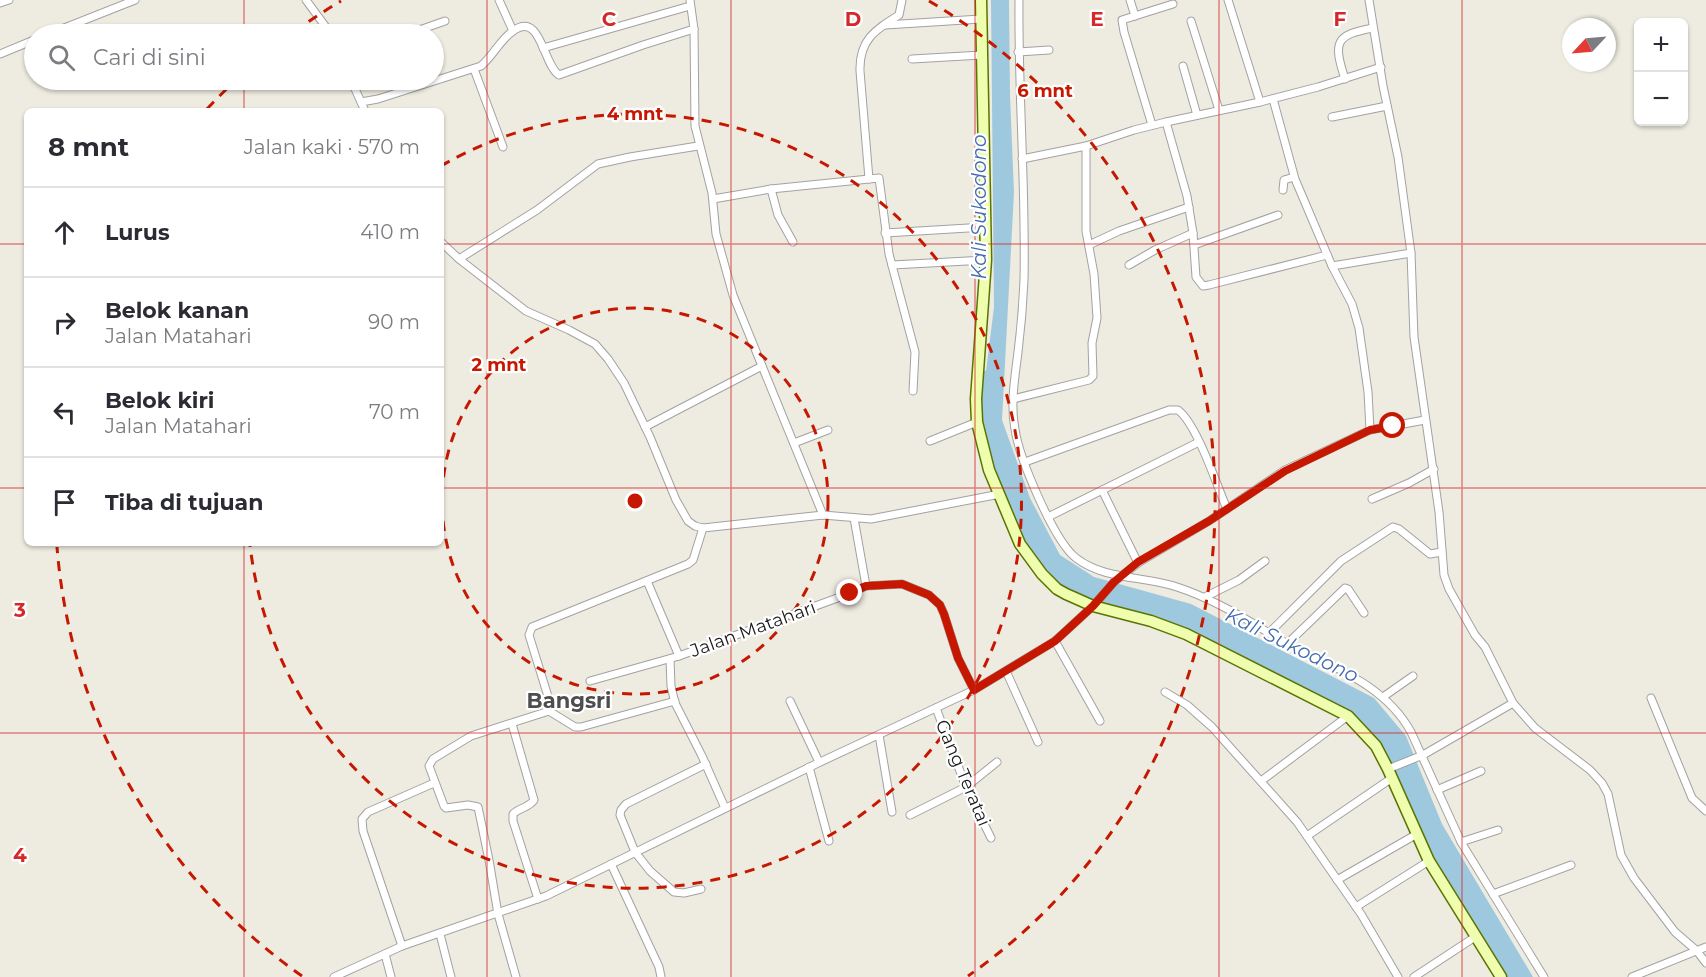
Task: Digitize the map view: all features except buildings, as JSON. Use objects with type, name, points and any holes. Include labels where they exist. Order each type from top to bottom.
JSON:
[{"type":"main road","points":[[981,0],[986,260],[976,399],[977,422],[989,470],[1020,544],[1042,574],[1057,589],[1094,605],[1151,621],[1186,634],[1348,716],[1376,746],[1390,772],[1429,861],[1501,977]]},
{"type":"street","points":[[0,3],[9,0]]},
{"type":"street","points":[[74,24],[135,0]]},
{"type":"street","points":[[306,0],[324,24]]},
{"type":"street","points":[[499,0],[513,31]]},
{"type":"street","points":[[869,180],[860,63],[865,44],[882,25],[899,15],[902,0]]},
{"type":"street","points":[[1019,0],[1023,295],[1013,399],[1015,430],[1025,462],[1048,517],[1066,548],[1092,569],[1176,586],[1205,597],[1287,644],[1361,682],[1383,697],[1401,715],[1461,842],[1544,977]]},
{"type":"street","points":[[1130,0],[1135,16]]},
{"type":"street","points":[[1228,0],[1260,102]]},
{"type":"street","points":[[1370,0],[1380,68],[1398,157],[1411,253],[1414,337],[1434,470],[1444,575],[1449,590],[1485,647],[1513,703],[1535,728],[1590,770],[1602,783],[1608,794],[1621,855],[1634,879],[1675,932],[1697,951],[1706,963]]},
{"type":"street","points":[[543,48],[690,3],[694,29],[694,117],[698,146],[713,199],[716,234],[733,296],[823,515]]},
{"type":"street","points":[[1152,125],[1122,20],[1173,4]]},
{"type":"street","points":[[882,25],[981,19]]},
{"type":"street","points":[[436,24],[445,21]]},
{"type":"street","points":[[1191,21],[1219,110]]},
{"type":"street","points":[[444,78],[474,69],[488,60],[513,31],[522,27],[532,29],[541,39],[553,71],[559,75],[694,29]]},
{"type":"street","points":[[1345,79],[1340,63],[1340,42],[1343,36],[1351,32],[1373,28]]},
{"type":"street","points":[[0,54],[24,44]]},
{"type":"street","points":[[1018,52],[1049,50]]},
{"type":"street","points":[[912,59],[982,55]]},
{"type":"street","points":[[1183,66],[1197,115]]},
{"type":"street","points":[[1022,159],[1086,146],[1152,125],[1273,99],[1380,68]]},
{"type":"street","points":[[474,69],[503,147]]},
{"type":"street","points":[[356,90],[364,108]]},
{"type":"street","points":[[362,102],[404,90]]},
{"type":"street","points":[[1273,99],[1294,177],[1332,266],[1352,304],[1359,328],[1368,392],[1370,430]]},
{"type":"street","points":[[1332,117],[1387,106]]},
{"type":"street","points":[[1166,122],[1189,207],[1196,277],[1203,286],[1327,255]]},
{"type":"street","points":[[459,259],[554,198],[598,164],[698,146]]},
{"type":"street","points":[[1013,399],[1089,380],[1093,376],[1092,343],[1097,318],[1095,282],[1086,231],[1086,146]]},
{"type":"street","points":[[1283,190],[1284,180],[1294,177]]},
{"type":"street","points":[[713,199],[771,189],[879,178],[885,232],[915,352],[913,392]]},
{"type":"street","points":[[771,189],[778,214],[793,242]]},
{"type":"street","points":[[1089,245],[1119,231],[1189,207]]},
{"type":"street","points":[[1194,244],[1278,215]]},
{"type":"street","points":[[885,232],[985,227]]},
{"type":"street","points":[[1129,265],[1193,233]]},
{"type":"street","points":[[444,245],[526,311],[595,344],[609,359],[624,383],[645,426],[684,514],[694,526],[703,528],[823,515],[871,519],[1000,494]]},
{"type":"street","points":[[1332,266],[1411,253]]},
{"type":"street","points":[[892,265],[986,260]]},
{"type":"street","points":[[645,426],[762,366]]},
{"type":"street","points":[[1025,462],[1173,409],[1178,410],[1185,417],[1199,442],[1227,509]]},
{"type":"street","points":[[334,977],[386,957],[402,946],[538,898],[974,690],[1055,641],[1094,605],[1114,582],[1138,562],[1285,471],[1370,430],[1425,420]]},
{"type":"street","points":[[930,441],[977,422]]},
{"type":"street","points":[[794,443],[828,430]]},
{"type":"street","points":[[1048,517],[1199,442]]},
{"type":"street","points":[[1372,499],[1434,470]]},
{"type":"street","points":[[1102,490],[1138,562]]},
{"type":"street","points":[[854,518],[866,586]]},
{"type":"street","points":[[1269,633],[1341,561],[1393,527],[1399,529],[1430,554],[1442,552]]},
{"type":"street","points":[[516,977],[498,914],[478,807],[468,805],[446,808],[429,766],[433,759],[471,736],[549,711],[552,706],[529,635],[532,627],[688,564],[693,560],[703,528]]},
{"type":"street","points":[[1205,597],[1239,580],[1265,561]]},
{"type":"street","points":[[646,581],[680,656]]},
{"type":"street","name":"Jalan Matahari","points":[[590,681],[680,656],[866,586],[902,584],[929,595],[940,605],[958,658],[974,690]]},
{"type":"street","points":[[1287,644],[1345,588],[1364,613]]},
{"type":"street","points":[[1055,641],[1100,721]]},
{"type":"street","points":[[670,659],[671,686],[675,701],[706,764],[724,808]]},
{"type":"street","points":[[1006,671],[1038,742]]},
{"type":"street","points":[[1383,697],[1413,676]]},
{"type":"street","points":[[1165,692],[1177,698],[1212,727],[1307,836],[1356,907],[1398,977]]},
{"type":"street","points":[[1651,698],[1692,798],[1706,811]]},
{"type":"street","points":[[549,711],[575,727],[580,727],[675,701]]},
{"type":"street","points":[[790,701],[819,762]]},
{"type":"street","points":[[1307,836],[1390,772],[1513,703]]},
{"type":"street","name":"Gang Teratai","points":[[936,708],[966,787],[991,838]]},
{"type":"street","points":[[1261,781],[1348,716]]},
{"type":"street","points":[[512,724],[534,800],[516,810],[513,814],[513,821],[538,898]]},
{"type":"street","points":[[879,735],[892,812]]},
{"type":"street","points":[[910,815],[966,787],[997,762]]},
{"type":"street","points":[[701,890],[674,892],[650,871],[635,852],[620,815],[626,804],[706,764]]},
{"type":"street","points":[[809,767],[828,841]]},
{"type":"street","points":[[1437,790],[1481,771]]},
{"type":"street","points":[[402,946],[363,831],[362,819],[369,812],[434,783]]},
{"type":"street","points":[[1461,842],[1498,830]]},
{"type":"street","points":[[1337,880],[1417,834]]},
{"type":"street","points":[[1356,907],[1429,861]]},
{"type":"street","points":[[611,864],[659,967],[661,977]]},
{"type":"street","points":[[1493,894],[1571,865]]},
{"type":"street","points":[[441,934],[451,977]]},
{"type":"street","points":[[1414,977],[1475,937]]},
{"type":"street","points":[[1632,977],[1706,947]]},
{"type":"street","points":[[386,957],[391,977]]},
{"type":"water","points":[[991,0],[1009,0],[1014,192],[1002,420],[1030,498],[1060,555],[1094,577],[1191,604],[1374,698],[1406,736],[1442,824],[1533,977],[1505,977],[1438,872],[1381,749],[1351,712],[1177,626],[1104,607],[1063,589],[1027,547],[992,468],[983,396],[994,307]]},
{"type":"waterway","name":"Kali Sukodono","points":[[987,378],[982,404],[991,442]]},
{"type":"district","name":"Bangsri","points":[[569,700]]},
{"type":"route","points":[[850,593],[866,586],[902,584],[929,595],[940,605],[958,658],[974,690],[1055,641],[1093,606],[1114,582],[1138,562],[1209,521],[1285,471],[1370,430],[1393,426]]}]
